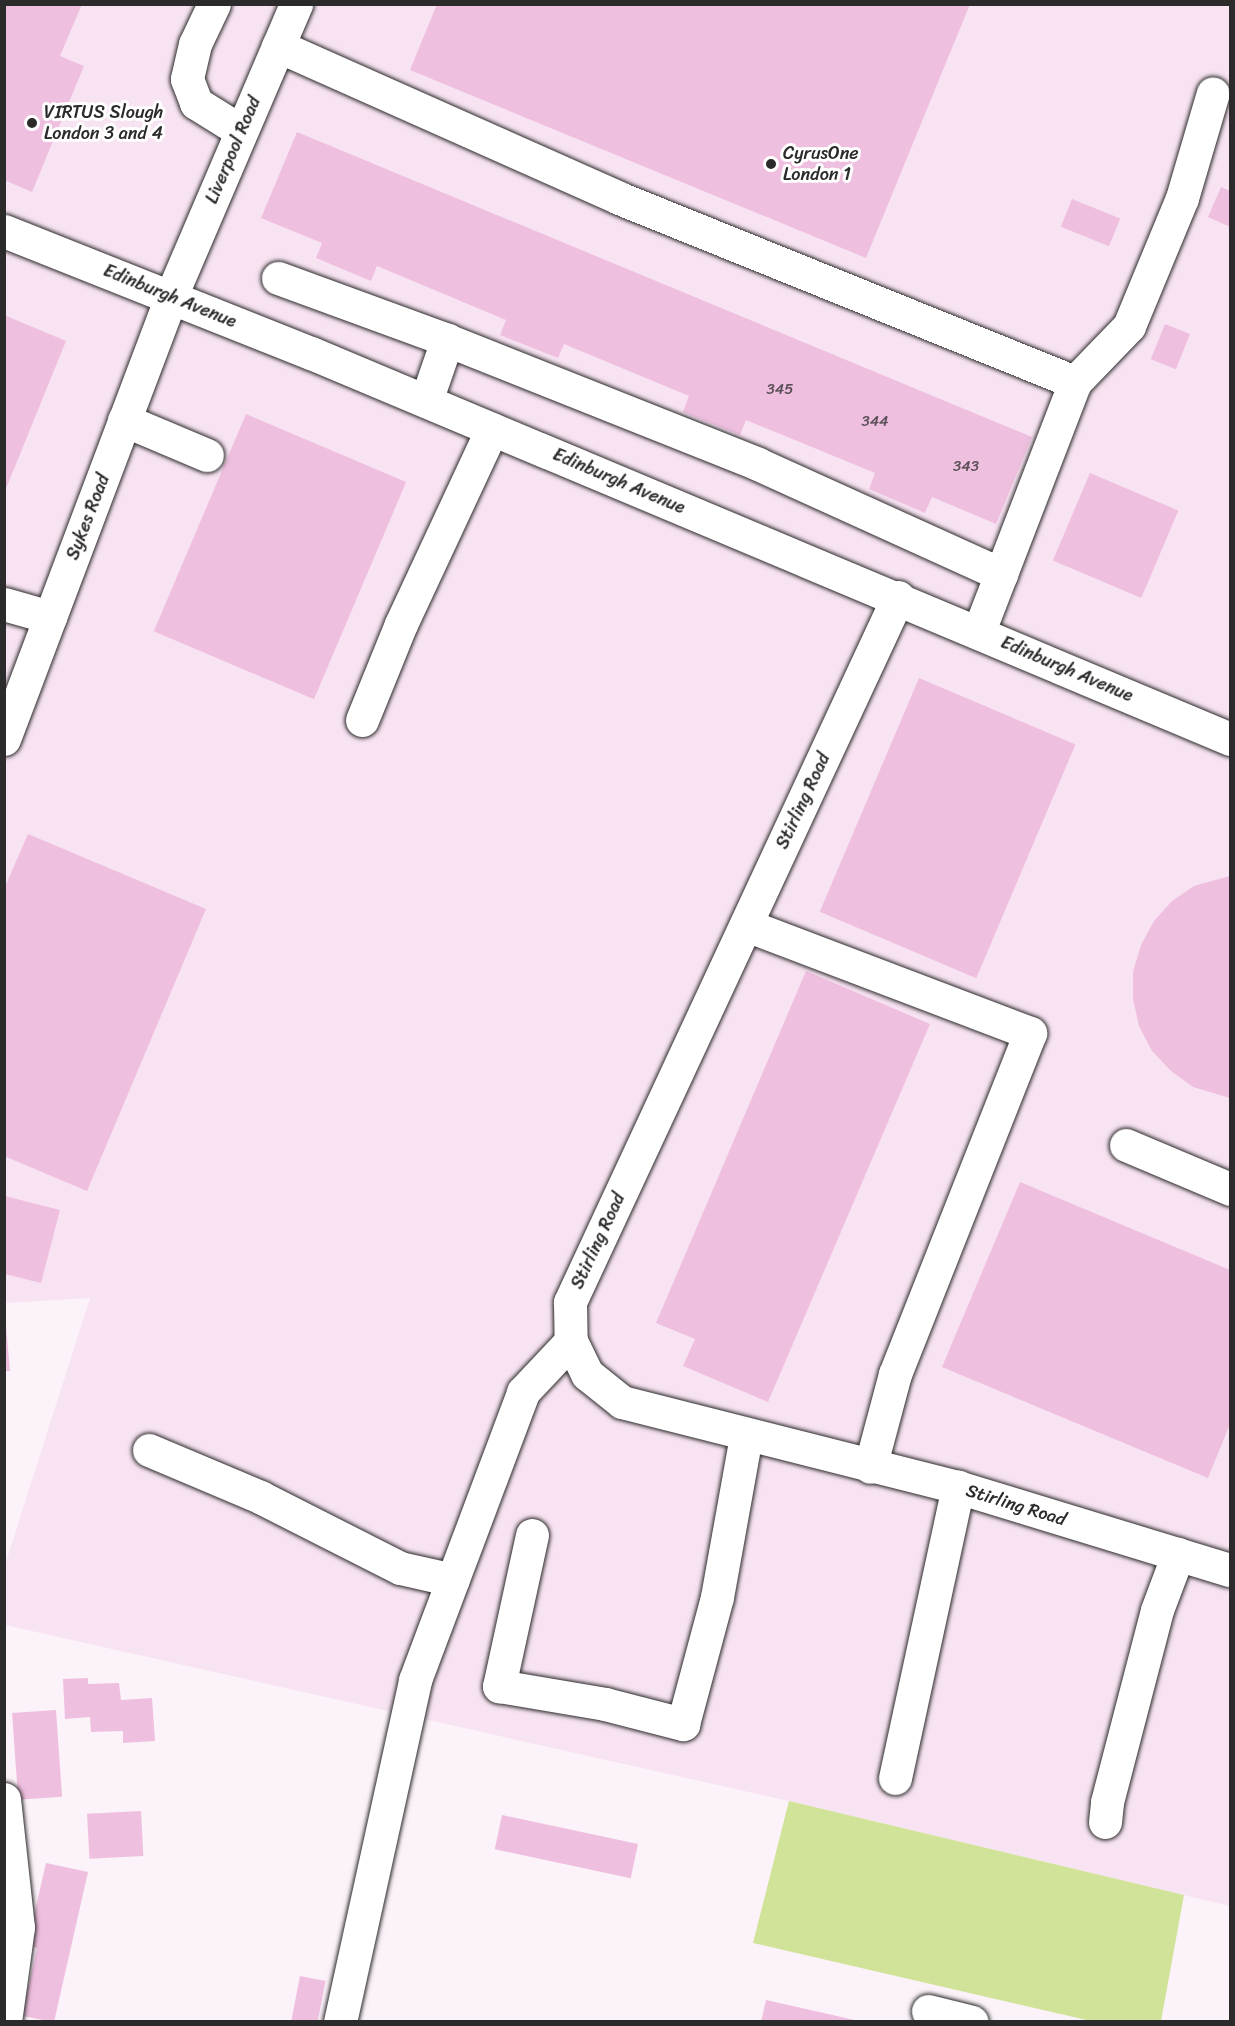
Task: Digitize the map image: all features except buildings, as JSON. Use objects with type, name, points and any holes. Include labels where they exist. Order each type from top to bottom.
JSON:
[{"type":"street","points":[[214,4],[195,44],[187,79],[196,103],[241,131]]},
{"type":"street","name":"Liverpool Road","points":[[171,296],[278,46],[292,5]]},
{"type":"street","points":[[278,46],[619,198],[1075,382]]},
{"type":"street","points":[[979,631],[1075,382],[1129,326],[1182,198],[1213,93]]},
{"type":"street","name":"Edinburgh Avenue","points":[[4,231],[171,296],[426,401],[979,631],[1230,739]]},
{"type":"street","points":[[278,278],[447,340],[758,464],[1001,574]]},
{"type":"street","name":"Sykes Road","points":[[4,739],[171,296]]},
{"type":"street","points":[[426,401],[447,340]]},
{"type":"street","points":[[124,420],[207,455]]},
{"type":"street","points":[[362,720],[401,624],[492,429]]},
{"type":"street","name":"Stirling Road","points":[[898,597],[570,1302],[572,1341],[587,1374],[622,1402],[746,1436],[958,1487],[1178,1554],[1228,1562]]},
{"type":"street","points":[[4,603],[50,617]]},
{"type":"street","points":[[746,925],[1030,1033],[895,1374],[870,1467]]},
{"type":"street","points":[[1126,1145],[1230,1189]]},
{"type":"street","points":[[340,2022],[410,1700],[523,1392],[572,1341]]},
{"type":"street","points":[[532,1535],[499,1686],[605,1704],[683,1724],[717,1597],[746,1436]]},
{"type":"street","points":[[149,1450],[260,1497],[400,1568],[453,1580]]},
{"type":"street","points":[[895,1778],[958,1487]]},
{"type":"street","points":[[1105,1822],[1107,1802],[1157,1610],[1178,1554]]},
{"type":"street","points":[[4,1799],[18,1928],[5,2022]]},
{"type":"shaded area","points":[[5,5],[1230,5],[1230,1906],[789,1801],[5,1625],[5,1565],[90,1298],[5,1303]]},
{"type":"green space","points":[[789,1801],[1184,1895],[1161,2021],[1091,2021],[753,1943]]},
{"type":"place","name":"VIRTUS Slough London 3 and 4","points":[[32,123]]},
{"type":"place","name":"CyrusOne London 1","points":[[771,164]]}]
